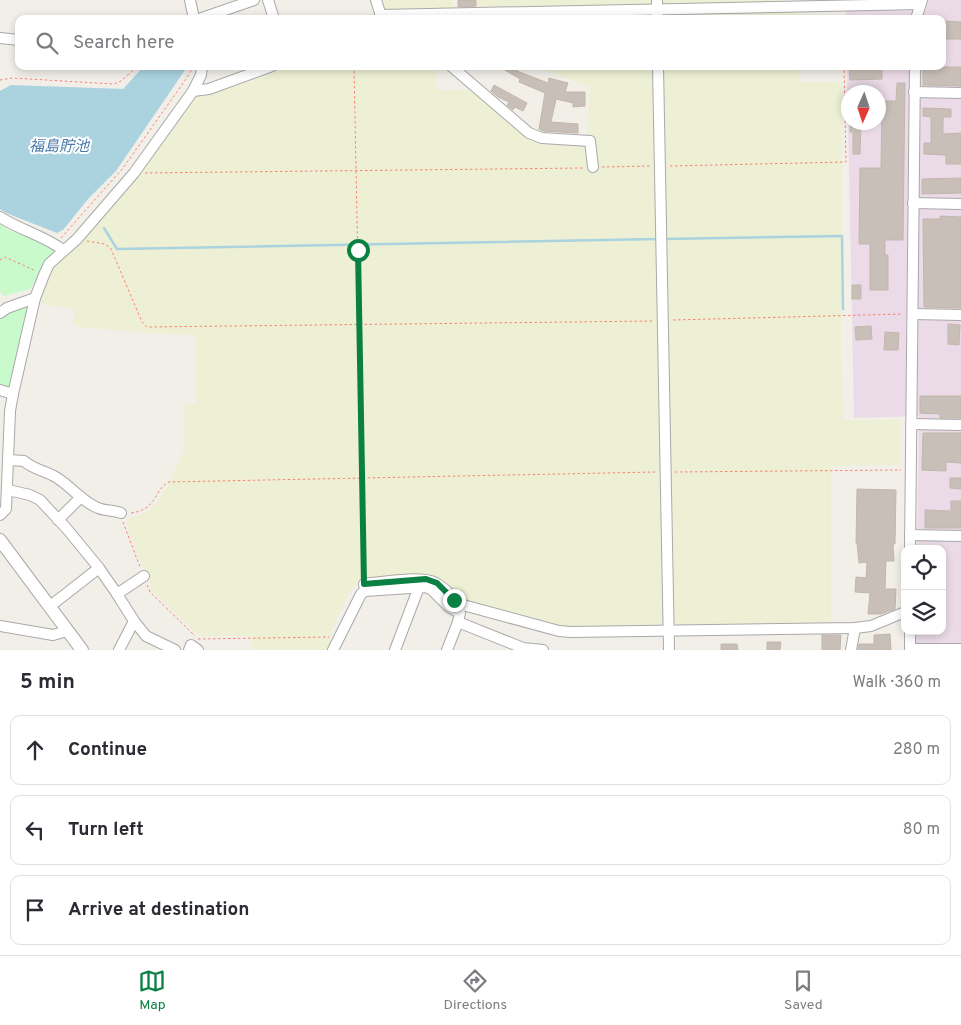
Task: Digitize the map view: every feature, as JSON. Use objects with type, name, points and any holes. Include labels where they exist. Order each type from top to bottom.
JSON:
[{"type":"street","points":[[190,0],[193,15]]},
{"type":"street","points":[[211,15],[254,0]]},
{"type":"street","points":[[268,0],[273,15]]},
{"type":"street","points":[[376,0],[380,15]]},
{"type":"street","points":[[460,15],[921,2],[917,15]]},
{"type":"street","points":[[0,38],[15,40]]},
{"type":"street","points":[[0,515],[6,509],[8,490],[12,394],[35,298],[44,275],[59,247],[77,239],[134,173],[193,91],[202,70]]},
{"type":"street","points":[[193,91],[208,89],[261,70]]},
{"type":"street","points":[[457,70],[535,136],[590,141],[593,167]]},
{"type":"street","points":[[658,70],[669,650]]},
{"type":"street","points":[[910,545],[915,70]]},
{"type":"street","points":[[914,92],[961,93]]},
{"type":"street","points":[[913,203],[961,204]]},
{"type":"street","points":[[0,217],[14,226],[59,247]]},
{"type":"street","points":[[0,313],[7,308],[35,298]]},
{"type":"street","points":[[913,314],[961,315]]},
{"type":"street","points":[[0,390],[12,394]]},
{"type":"street","points":[[911,424],[961,425]]},
{"type":"street","points":[[9,460],[24,461],[30,467],[64,481],[81,497],[99,508],[121,513]]},
{"type":"street","points":[[8,490],[30,495],[40,500],[100,568],[134,621],[146,636],[175,650]]},
{"type":"street","points":[[58,520],[81,497]]},
{"type":"street","points":[[910,536],[961,536]]},
{"type":"street","points":[[0,540],[82,650]]},
{"type":"street","points":[[49,606],[100,568]]},
{"type":"street","points":[[117,594],[144,576]]},
{"type":"street","points":[[364,588],[426,579],[437,583],[454,600],[463,605],[559,631],[855,628],[871,626],[901,614]]},
{"type":"street","points":[[364,588],[419,587],[431,589],[449,607],[460,613],[447,650]]},
{"type":"street","points":[[395,650],[419,587]]},
{"type":"street","points":[[333,650],[364,588]]},
{"type":"street","points":[[119,650],[134,621]]},
{"type":"street","points":[[458,622],[522,648],[543,650]]},
{"type":"street","points":[[0,626],[53,635],[67,631]]},
{"type":"street","points":[[851,650],[855,628]]},
{"type":"street","points":[[910,635],[910,648],[961,649]]},
{"type":"street","points":[[189,650],[191,645],[198,650]]},
{"type":"path","points":[[0,80],[12,78],[114,84],[121,81],[133,70]]},
{"type":"path","points":[[59,247],[123,168],[191,70]]},
{"type":"path","points":[[354,70],[364,588]]},
{"type":"path","points":[[134,173],[846,162],[844,70]]},
{"type":"path","points":[[77,239],[104,244],[111,249],[142,322],[147,327],[663,320],[913,314]]},
{"type":"path","points":[[0,260],[5,258],[44,275]]},
{"type":"path","points":[[330,637],[198,639],[150,592],[123,525],[121,513],[133,513],[144,510],[156,499],[168,482],[666,472],[911,470]]},
{"type":"shaded area","points":[[929,0],[961,0],[961,643],[916,643],[916,635],[946,635],[946,545],[917,545],[919,416],[854,418],[848,130],[886,130],[886,85],[847,85],[847,70],[946,70],[946,15],[846,15],[846,10],[925,11]]},
{"type":"green space","points":[[380,0],[453,0],[453,10],[477,9],[477,0],[783,0],[784,10],[798,11],[798,15],[383,15]]},
{"type":"green space","points":[[273,70],[436,70],[437,90],[474,90],[528,134],[587,143],[590,87],[545,70],[799,70],[799,82],[842,82],[841,361],[844,420],[900,420],[900,465],[831,466],[831,624],[568,630],[460,600],[438,581],[360,582],[351,589],[331,631],[330,650],[252,650],[252,636],[199,636],[152,591],[127,527],[127,519],[144,514],[158,501],[168,485],[183,452],[185,404],[196,404],[195,335],[142,333],[73,326],[75,309],[37,303],[51,269],[76,243],[194,96],[218,90]]},
{"type":"green space","points":[[0,224],[8,230],[50,243],[56,248],[30,289],[3,296],[0,290]]},
{"type":"green space","points":[[24,306],[28,307],[10,386],[7,388],[0,386],[0,319],[10,311]]},
{"type":"water","name":"福島貯池","points":[[140,70],[185,70],[116,171],[88,199],[63,230],[57,233],[0,209],[0,91],[11,85],[123,89]]},
{"type":"building","points":[[458,0],[476,0],[476,6],[458,7]]},
{"type":"building","points":[[946,21],[961,22],[961,39],[946,39]]},
{"type":"building","points":[[946,67],[961,67],[961,86],[923,85],[923,70],[946,70]]},
{"type":"building","points":[[505,70],[518,70],[548,83],[549,78],[568,83],[565,92],[585,92],[585,106],[573,107],[573,103],[556,99],[551,122],[578,124],[578,133],[543,131],[539,129],[545,93],[519,82],[520,79]]},
{"type":"building","points":[[849,70],[882,70],[882,79],[850,80]]},
{"type":"building","points":[[897,83],[905,83],[903,240],[885,240],[885,255],[888,255],[888,290],[870,290],[870,244],[859,244],[860,168],[881,168],[882,130],[886,130],[886,101],[896,101]]},
{"type":"building","points":[[494,85],[527,103],[523,111],[515,107],[513,110],[507,105],[509,102],[491,91]]},
{"type":"building","points":[[923,108],[951,109],[951,117],[943,117],[943,134],[961,133],[961,164],[946,164],[946,155],[924,154],[924,143],[931,143],[931,117],[923,116]]},
{"type":"building","points":[[850,130],[861,130],[860,154],[853,154],[853,132],[850,132]]},
{"type":"building","points":[[961,178],[961,193],[922,194],[922,179]]},
{"type":"building","points":[[940,216],[961,217],[961,308],[924,307],[923,219],[940,219]]},
{"type":"building","points":[[852,285],[861,285],[861,299],[852,299]]},
{"type":"building","points":[[948,324],[960,325],[959,345],[948,344]]},
{"type":"building","points":[[871,326],[872,339],[856,340],[855,327]]},
{"type":"building","points":[[885,332],[899,333],[898,350],[884,350]]},
{"type":"building","points":[[920,396],[961,396],[961,418],[940,418],[940,414],[920,413]]},
{"type":"building","points":[[923,433],[961,433],[961,463],[946,462],[946,471],[922,470]]},
{"type":"building","points":[[950,478],[961,478],[961,489],[950,488]]},
{"type":"building","points":[[857,489],[896,490],[894,561],[886,561],[885,589],[896,589],[895,609],[881,614],[868,614],[870,593],[855,592],[856,577],[866,578],[867,562],[859,563],[856,543]]},
{"type":"building","points":[[951,501],[961,501],[961,528],[925,528],[925,510],[951,511]]},
{"type":"building","points":[[890,634],[891,650],[858,650],[859,644],[874,644],[874,635]]},
{"type":"building","points":[[822,635],[841,635],[840,650],[822,650]]},
{"type":"building","points":[[767,642],[781,642],[780,650],[767,650]]},
{"type":"building","points":[[721,644],[737,644],[738,650],[721,650]]},
{"type":"waterway","points":[[104,228],[117,249],[658,239]]},
{"type":"waterway","points":[[664,239],[842,236],[843,309]]},
{"type":"route","points":[[358,250],[364,584],[426,579],[437,583],[454,600]]}]
